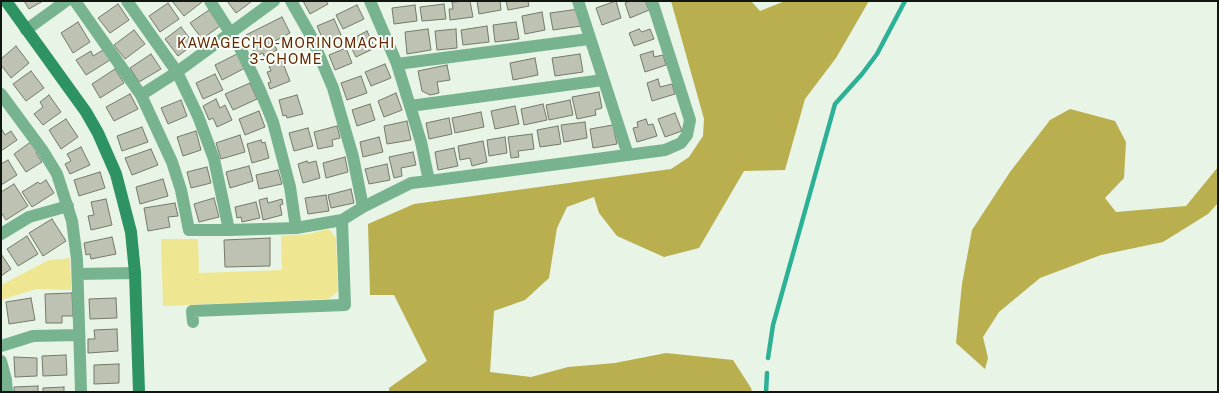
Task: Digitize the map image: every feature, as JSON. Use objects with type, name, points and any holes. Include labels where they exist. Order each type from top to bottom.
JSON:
[{"type":"street","points":[[6,1],[86,112],[98,133],[116,174],[131,232],[135,273],[139,392]]},
{"type":"street","points":[[26,30],[66,1]]},
{"type":"street","points":[[75,1],[141,95],[172,162],[189,230],[296,228],[342,220],[363,207],[411,183],[673,148],[681,143],[687,135],[690,120],[652,1]]},
{"type":"street","points":[[127,1],[177,72],[198,116],[214,159],[229,230]]},
{"type":"street","points":[[210,1],[231,33],[259,88],[273,122],[290,187],[296,228]]},
{"type":"street","points":[[141,95],[177,72],[274,1]]},
{"type":"street","points":[[291,1],[311,36],[336,95],[354,157],[363,207]]},
{"type":"street","points":[[370,1],[397,64],[421,142],[429,181]]},
{"type":"street","points":[[578,1],[628,155]]},
{"type":"street","points":[[397,64],[590,39]]},
{"type":"street","points":[[410,106],[604,80]]},
{"type":"street","points":[[1,94],[43,151],[57,174],[68,206],[74,236],[78,274],[81,392]]},
{"type":"street","points":[[1,234],[29,217],[68,206]]},
{"type":"street","points":[[193,322],[192,311],[345,305],[342,220]]},
{"type":"street","points":[[78,274],[135,273]]},
{"type":"street","points":[[1,346],[33,336],[79,335]]},
{"type":"street","points":[[1,361],[6,380],[7,392]]},
{"type":"shaded area","points":[[671,1],[751,1],[760,11],[785,1],[869,1],[836,58],[805,99],[785,170],[744,171],[699,248],[664,257],[617,236],[599,213],[594,197],[567,207],[557,228],[549,278],[525,300],[494,311],[490,372],[531,377],[568,367],[615,363],[666,353],[733,360],[752,392],[389,392],[389,388],[427,361],[394,295],[370,295],[368,224],[414,204],[671,169],[689,157],[703,136],[704,119]]},
{"type":"shaded area","points":[[1070,109],[1115,121],[1126,142],[1124,178],[1105,198],[1116,212],[1186,206],[1218,167],[1218,203],[1208,214],[1163,242],[1101,255],[1040,278],[999,312],[983,337],[988,358],[985,369],[956,343],[962,284],[972,230],[1010,172],[1050,120]]},
{"type":"shaded area","points":[[330,230],[336,238],[338,292],[328,299],[163,306],[161,239],[198,239],[199,273],[282,270],[281,236],[309,234]]},
{"type":"shaded area","points":[[70,258],[71,290],[36,289],[1,300],[1,285],[49,260]]},
{"type":"building","points":[[24,1],[43,1],[29,9]]},
{"type":"building","points":[[172,1],[201,1],[202,2],[184,16]]},
{"type":"building","points":[[227,1],[250,1],[251,2],[236,13]]},
{"type":"building","points":[[303,1],[326,1],[328,4],[310,14]]},
{"type":"building","points":[[470,1],[473,17],[450,20],[449,9],[453,9],[452,2]]},
{"type":"building","points":[[477,1],[500,1],[501,10],[479,14]]},
{"type":"building","points":[[506,1],[528,1],[529,6],[508,10]]},
{"type":"building","points":[[616,1],[621,18],[602,25],[596,8]]},
{"type":"building","points":[[630,1],[645,1],[649,10],[630,18],[625,3]]},
{"type":"building","points":[[168,3],[179,19],[160,32],[149,16]]},
{"type":"building","points":[[118,4],[129,20],[110,33],[98,18]]},
{"type":"building","points":[[444,4],[446,19],[422,21],[420,7]]},
{"type":"building","points":[[357,5],[364,19],[343,29],[336,15]]},
{"type":"building","points":[[415,5],[417,21],[394,24],[392,8]]},
{"type":"building","points":[[579,9],[581,26],[553,30],[550,13]]},
{"type":"building","points":[[209,10],[220,26],[202,39],[190,23]]},
{"type":"building","points":[[542,12],[545,30],[525,34],[522,16]]},
{"type":"building","points":[[282,17],[290,33],[273,42],[277,50],[264,56],[263,53],[256,56],[246,35]]},
{"type":"building","points":[[334,19],[341,35],[324,42],[317,26]]},
{"type":"building","points":[[78,22],[90,42],[73,53],[61,33]]},
{"type":"building","points":[[516,22],[519,39],[495,42],[493,25]]},
{"type":"building","points":[[487,26],[489,42],[463,45],[461,30]]},
{"type":"building","points":[[181,27],[194,44],[178,56],[165,39]]},
{"type":"building","points":[[428,29],[431,50],[407,54],[405,32]]},
{"type":"building","points":[[456,29],[457,48],[437,50],[435,31]]},
{"type":"building","points":[[639,29],[642,32],[650,29],[654,39],[634,46],[629,33]]},
{"type":"building","points":[[134,30],[145,44],[125,59],[114,45]]},
{"type":"building","points":[[367,31],[375,48],[356,57],[348,41]]},
{"type":"building","points":[[16,46],[29,63],[11,78],[1,65],[1,59]]},
{"type":"building","points":[[346,48],[352,63],[335,70],[329,55]]},
{"type":"building","points":[[103,50],[110,60],[86,75],[76,60],[91,51],[93,56]]},
{"type":"building","points":[[653,51],[654,57],[663,55],[666,65],[645,72],[640,55]]},
{"type":"building","points":[[151,54],[161,69],[139,82],[130,68]]},
{"type":"building","points":[[237,54],[245,68],[222,80],[215,65]]},
{"type":"building","points":[[580,54],[583,72],[555,76],[552,58]]},
{"type":"building","points":[[535,58],[538,75],[513,80],[510,63]]},
{"type":"building","points":[[282,61],[290,81],[270,89],[268,83],[271,82],[267,72],[271,71],[269,66]]},
{"type":"building","points":[[385,64],[391,78],[371,86],[365,72]]},
{"type":"building","points":[[447,65],[450,80],[437,82],[439,93],[430,95],[422,91],[418,71]]},
{"type":"building","points":[[115,69],[124,83],[100,98],[92,84]]},
{"type":"building","points":[[31,71],[44,88],[26,101],[13,84]]},
{"type":"building","points":[[215,74],[223,90],[203,99],[196,83]]},
{"type":"building","points":[[361,76],[367,93],[347,100],[341,83]]},
{"type":"building","points":[[658,79],[660,87],[672,84],[675,94],[652,101],[647,83]]},
{"type":"building","points":[[250,83],[257,99],[233,110],[225,94]]},
{"type":"building","points":[[599,92],[602,108],[595,110],[596,115],[577,119],[572,97]]},
{"type":"building","points":[[396,93],[402,110],[384,117],[378,101]]},
{"type":"building","points":[[130,94],[138,109],[114,121],[106,107]]},
{"type":"building","points":[[49,95],[61,112],[43,125],[34,114],[43,107],[40,102]]},
{"type":"building","points":[[297,95],[303,114],[287,118],[286,115],[283,116],[279,100]]},
{"type":"building","points":[[216,99],[220,108],[225,105],[232,120],[217,127],[213,118],[209,120],[203,106]]},
{"type":"building","points":[[181,100],[187,116],[168,124],[161,108]]},
{"type":"building","points":[[570,100],[573,115],[549,120],[546,105]]},
{"type":"building","points":[[370,104],[375,120],[357,126],[352,110]]},
{"type":"building","points":[[543,104],[547,120],[524,125],[521,109]]},
{"type":"building","points":[[515,106],[519,124],[495,129],[491,111]]},
{"type":"building","points":[[259,111],[265,127],[245,135],[239,119]]},
{"type":"building","points":[[481,112],[484,127],[455,133],[452,118]]},
{"type":"building","points":[[675,113],[682,131],[665,137],[658,119]]},
{"type":"building","points":[[449,118],[452,134],[429,139],[426,123]]},
{"type":"building","points":[[66,119],[78,137],[61,149],[49,130]]},
{"type":"building","points":[[646,119],[648,125],[653,124],[657,136],[637,142],[633,128],[638,127],[637,122]]},
{"type":"building","points":[[407,121],[411,140],[387,144],[384,126]]},
{"type":"building","points":[[585,122],[587,138],[564,142],[561,125]]},
{"type":"building","points":[[613,125],[617,144],[593,148],[590,129]]},
{"type":"building","points":[[337,126],[340,138],[332,140],[333,146],[318,149],[314,132]]},
{"type":"building","points":[[558,126],[561,144],[540,147],[537,130]]},
{"type":"building","points":[[142,127],[148,142],[122,151],[117,136]]},
{"type":"building","points":[[1,128],[5,135],[11,131],[17,140],[1,151]]},
{"type":"building","points":[[308,128],[313,146],[294,151],[289,133]]},
{"type":"building","points":[[196,131],[201,150],[183,156],[177,137]]},
{"type":"building","points":[[532,134],[534,149],[518,151],[519,157],[511,158],[508,137]]},
{"type":"building","points":[[240,135],[245,152],[221,159],[216,143]]},
{"type":"building","points":[[379,137],[383,152],[363,157],[360,142]]},
{"type":"building","points":[[505,137],[507,153],[489,156],[487,140]]},
{"type":"building","points":[[261,140],[262,143],[265,142],[269,158],[252,163],[247,144]]},
{"type":"building","points":[[32,141],[39,151],[36,153],[42,162],[26,172],[14,154]]},
{"type":"building","points":[[483,141],[487,162],[472,166],[470,158],[460,160],[458,146]]},
{"type":"building","points":[[81,147],[90,165],[70,174],[65,164],[71,161],[67,154]]},
{"type":"building","points":[[454,148],[458,166],[438,170],[435,152]]},
{"type":"building","points":[[151,149],[158,165],[132,175],[125,158]]},
{"type":"building","points":[[413,152],[416,165],[401,168],[402,176],[394,178],[389,157]]},
{"type":"building","points":[[345,157],[348,172],[326,178],[323,163]]},
{"type":"building","points":[[8,160],[17,175],[1,185],[1,164]]},
{"type":"building","points":[[307,161],[308,163],[316,161],[320,178],[303,183],[298,164]]},
{"type":"building","points":[[387,164],[390,180],[369,184],[365,169]]},
{"type":"building","points":[[249,166],[253,181],[230,188],[226,172]]},
{"type":"building","points":[[207,167],[211,183],[191,188],[187,172]]},
{"type":"building","points":[[278,170],[282,184],[259,189],[256,175]]},
{"type":"building","points":[[100,172],[105,188],[79,196],[74,180]]},
{"type":"building","points":[[163,179],[168,196],[140,204],[136,187]]},
{"type":"building","points":[[46,180],[54,193],[32,207],[22,192],[38,182],[40,184]]},
{"type":"building","points":[[14,184],[28,206],[6,220],[1,212],[1,192]]},
{"type":"building","points":[[351,189],[354,203],[331,208],[328,195]]},
{"type":"building","points":[[326,195],[329,211],[308,214],[305,198]]},
{"type":"building","points":[[214,198],[219,217],[199,222],[194,204]]},
{"type":"building","points":[[267,198],[268,203],[282,199],[283,204],[280,205],[282,215],[263,220],[259,200]]},
{"type":"building","points":[[106,199],[112,225],[91,230],[88,216],[94,215],[91,202]]},
{"type":"building","points":[[256,202],[260,218],[242,222],[241,217],[237,218],[235,207]]},
{"type":"building","points":[[175,203],[178,216],[168,217],[170,227],[148,231],[144,208]]},
{"type":"building","points":[[52,219],[66,241],[43,256],[29,233]]},
{"type":"building","points":[[27,236],[38,254],[18,266],[7,249]]},
{"type":"building","points":[[112,237],[116,254],[91,259],[90,254],[86,255],[84,243]]},
{"type":"building","points":[[270,238],[270,266],[225,267],[224,240]]},
{"type":"building","points":[[1,254],[11,269],[1,276]]},
{"type":"building","points":[[72,293],[73,316],[62,316],[62,323],[46,323],[45,294]]},
{"type":"building","points":[[31,298],[35,320],[9,324],[6,302]]},
{"type":"building","points":[[116,298],[117,318],[90,319],[89,299]]},
{"type":"building","points":[[117,329],[118,351],[88,353],[88,339],[95,339],[94,330]]},
{"type":"building","points":[[66,355],[67,375],[43,376],[42,356]]},
{"type":"building","points":[[14,357],[37,358],[37,376],[15,377]]},
{"type":"building","points":[[119,364],[119,383],[94,384],[94,365]]},
{"type":"building","points":[[38,386],[38,392],[14,392],[14,387]]},
{"type":"building","points":[[64,387],[64,392],[43,392],[43,388]]},
{"type":"waterway","points":[[768,358],[773,325],[835,104],[862,74],[877,54],[905,1]]},
{"type":"waterway","points":[[766,392],[767,373]]},
{"type":"district","name":"KAWAGECHO-MORINOMACHI 3-CHOME","points":[[286,52]]}]
